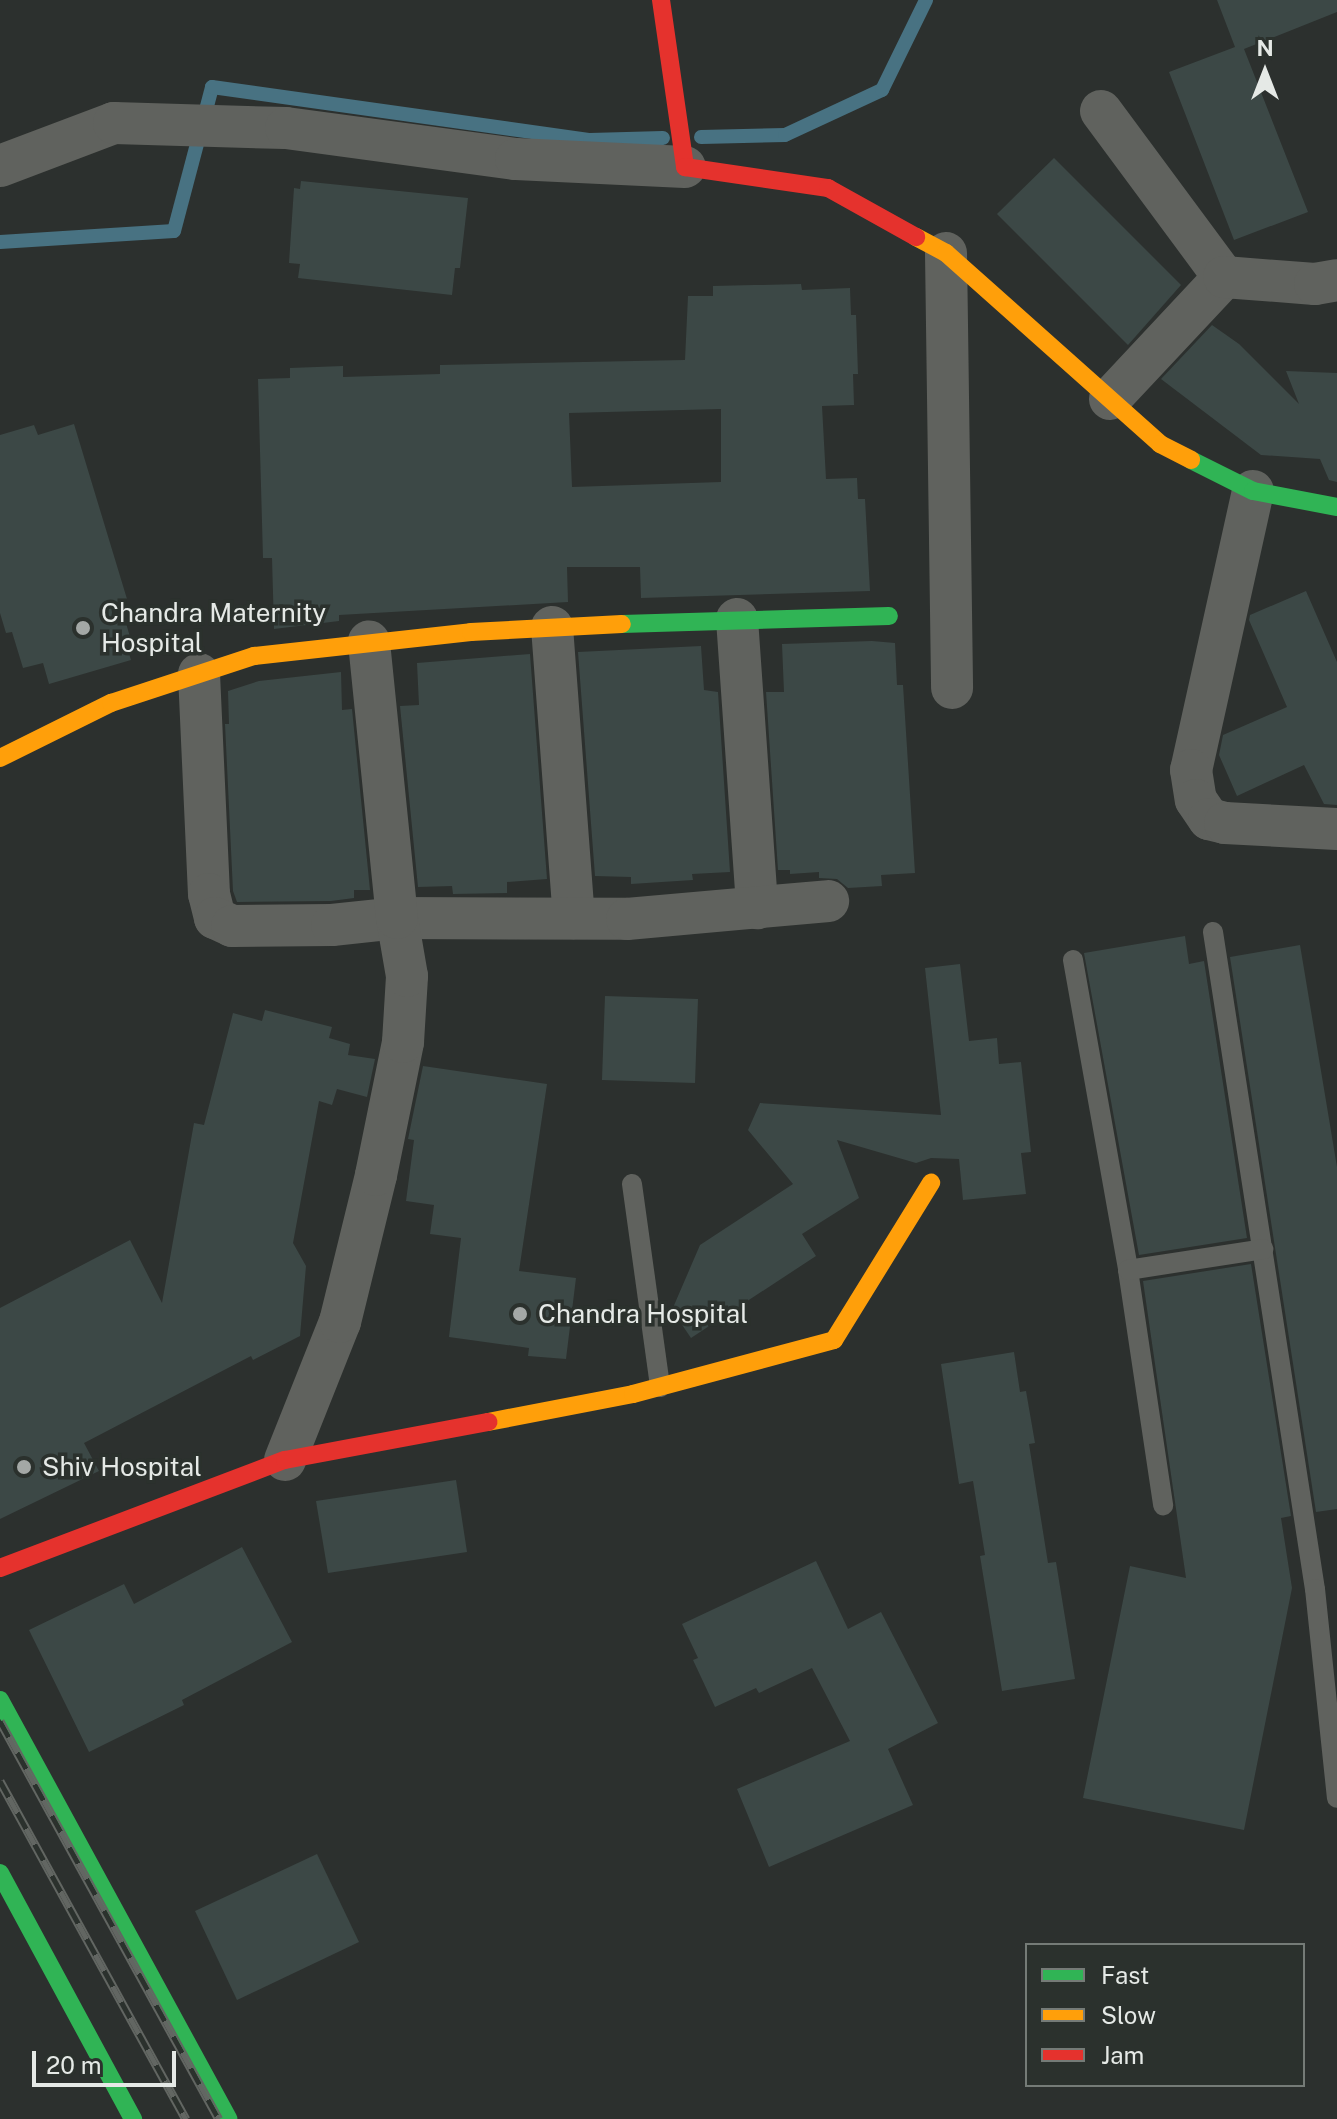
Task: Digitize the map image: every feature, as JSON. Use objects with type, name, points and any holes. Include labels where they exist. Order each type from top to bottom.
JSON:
[{"type":"street","points":[[661,0],[685,167]]},
{"type":"street","points":[[1101,111],[1224,277],[1315,284],[1337,280]]},
{"type":"street","points":[[0,166],[114,123],[286,128],[516,159],[685,167],[828,188],[946,253],[1160,444],[1253,491],[1337,507]]},
{"type":"street","points":[[946,253],[952,688]]},
{"type":"street","points":[[1110,399],[1224,277]]},
{"type":"street","points":[[1253,491],[1191,770],[1196,800],[1209,819],[1225,823],[1337,829]]},
{"type":"street","points":[[0,758],[111,703],[254,656],[471,632],[737,619],[889,616]]},
{"type":"street","points":[[737,619],[757,908]]},
{"type":"street","points":[[552,627],[574,918]]},
{"type":"street","points":[[285,1460],[340,1322],[376,1175],[403,1042],[407,976],[397,918],[369,641]]},
{"type":"street","points":[[199,674],[209,894],[215,918],[232,926],[397,918],[627,919],[828,901]]},
{"type":"street","points":[[0,1568],[285,1460],[660,1387],[834,1340],[931,1183]]},
{"type":"street","points":[[0,1700],[228,2119]]},
{"type":"street","points":[[0,1873],[133,2119]]},
{"type":"lane","points":[[1213,932],[1315,1589],[1337,1798]]},
{"type":"lane","points":[[1073,960],[1128,1270],[1163,1505]]},
{"type":"lane","points":[[632,1184],[660,1387]]},
{"type":"lane","points":[[1128,1270],[1263,1249]]},
{"type":"building","points":[[1217,0],[1337,0],[1337,12],[1244,49],[1308,212],[1234,240],[1169,72],[1235,47]]},
{"type":"building","points":[[1054,158],[1181,285],[1128,345],[997,214]]},
{"type":"building","points":[[301,181],[468,198],[460,268],[455,268],[452,295],[298,278],[300,264],[289,263],[294,188],[300,189]]},
{"type":"building","points":[[801,284],[802,290],[850,288],[851,315],[856,315],[858,374],[853,374],[854,405],[822,406],[826,479],[857,478],[858,499],[865,499],[870,591],[641,598],[640,567],[567,567],[568,602],[339,615],[339,621],[274,629],[272,558],[263,558],[258,379],[290,378],[290,368],[343,366],[343,377],[440,374],[440,365],[685,360],[688,296],[713,296],[713,286]],"holes":[[[721,409],[721,482],[572,487],[569,413]]]},
{"type":"building","points":[[1212,325],[1239,344],[1299,404],[1286,371],[1337,373],[1337,482],[1329,480],[1320,459],[1261,455],[1161,379]]},
{"type":"building","points":[[74,424],[127,599],[120,602],[130,637],[124,638],[131,660],[49,684],[43,663],[23,668],[12,632],[6,633],[0,613],[0,435],[34,425],[38,435]]},
{"type":"building","points":[[1306,591],[1337,662],[1337,805],[1324,804],[1304,765],[1237,796],[1219,755],[1223,735],[1287,707],[1249,620],[1250,615]]},
{"type":"building","points":[[895,643],[897,685],[903,685],[915,873],[881,875],[882,886],[848,888],[837,879],[819,878],[819,872],[790,874],[790,870],[778,870],[766,692],[784,692],[782,644]]},
{"type":"building","points":[[701,646],[704,690],[718,692],[730,872],[692,874],[693,880],[631,884],[631,877],[595,876],[578,652]]},
{"type":"building","points":[[530,654],[547,879],[507,882],[507,893],[453,894],[452,886],[418,887],[400,706],[419,705],[417,663]]},
{"type":"building","points":[[341,672],[342,710],[352,709],[370,890],[354,890],[354,898],[331,901],[237,902],[233,891],[225,724],[229,724],[228,691],[259,681]]},
{"type":"building","points":[[1185,936],[1189,964],[1204,961],[1247,1238],[1139,1255],[1084,953]]},
{"type":"building","points":[[1300,945],[1337,1167],[1337,1509],[1316,1512],[1230,957]]},
{"type":"building","points":[[960,964],[969,1041],[997,1038],[999,1064],[1021,1062],[1031,1152],[1021,1153],[1026,1194],[963,1200],[959,1159],[931,1158],[916,1163],[837,1140],[859,1198],[802,1234],[816,1256],[691,1338],[672,1310],[700,1245],[793,1184],[748,1130],[760,1103],[941,1115],[925,968]]},
{"type":"building","points":[[605,996],[698,999],[695,1083],[602,1080]]},
{"type":"building","points":[[265,1010],[332,1027],[329,1038],[350,1044],[348,1055],[375,1059],[367,1097],[337,1089],[332,1105],[319,1101],[293,1243],[306,1266],[300,1336],[253,1360],[251,1356],[84,1443],[99,1471],[0,1519],[0,1308],[130,1240],[162,1303],[194,1123],[204,1125],[233,1013],[262,1021]]},
{"type":"building","points":[[423,1066],[547,1084],[519,1271],[576,1278],[566,1359],[528,1356],[529,1348],[449,1337],[461,1238],[430,1234],[434,1205],[406,1201],[414,1140],[408,1139]]},
{"type":"building","points":[[1251,1264],[1291,1516],[1281,1518],[1292,1588],[1244,1830],[1083,1798],[1130,1566],[1186,1578],[1143,1281]]},
{"type":"building","points":[[1014,1352],[1020,1392],[1026,1391],[1035,1443],[1029,1444],[1048,1563],[1056,1562],[1075,1679],[1002,1691],[980,1556],[985,1555],[973,1481],[959,1484],[941,1364]]},
{"type":"building","points":[[456,1480],[467,1552],[328,1573],[316,1501]]},
{"type":"building","points":[[242,1547],[292,1642],[182,1700],[184,1705],[89,1752],[29,1630],[124,1584],[134,1604]]},
{"type":"building","points":[[816,1561],[848,1629],[881,1612],[938,1723],[888,1749],[913,1805],[769,1867],[737,1789],[850,1741],[812,1668],[759,1693],[756,1688],[715,1707],[693,1660],[698,1658],[682,1624]]},
{"type":"building","points":[[317,1854],[359,1942],[237,2000],[195,1911]]},
{"type":"waterway","points":[[701,137],[785,135],[882,90],[926,0]]},
{"type":"waterway","points":[[0,242],[174,231],[212,87],[590,140],[663,138]]},
{"type":"railway","points":[[0,1721],[219,2119]]},
{"type":"railway","points":[[0,1781],[186,2119]]},
{"type":"traffic: fast","points":[[1191,460],[1253,491],[1337,507]]},
{"type":"traffic: fast","points":[[622,624],[889,616]]},
{"type":"traffic: fast","points":[[0,1700],[228,2119]]},
{"type":"traffic: fast","points":[[0,1873],[133,2119]]},
{"type":"traffic: slow","points":[[916,237],[946,253],[1160,444],[1191,460]]},
{"type":"traffic: slow","points":[[0,758],[111,703],[254,656],[471,632],[622,624]]},
{"type":"traffic: slow","points":[[488,1422],[633,1394],[834,1340],[931,1183]]},
{"type":"traffic: jam","points":[[661,0],[685,167],[828,188],[916,237]]},
{"type":"traffic: jam","points":[[0,1568],[285,1460],[488,1422]]},
{"type":"place","name":"Chandra Maternity Hospital","points":[[83,628]]},
{"type":"place","name":"Chandra Hospital","points":[[520,1314]]},
{"type":"place","name":"Shiv Hospital","points":[[24,1467]]}]
